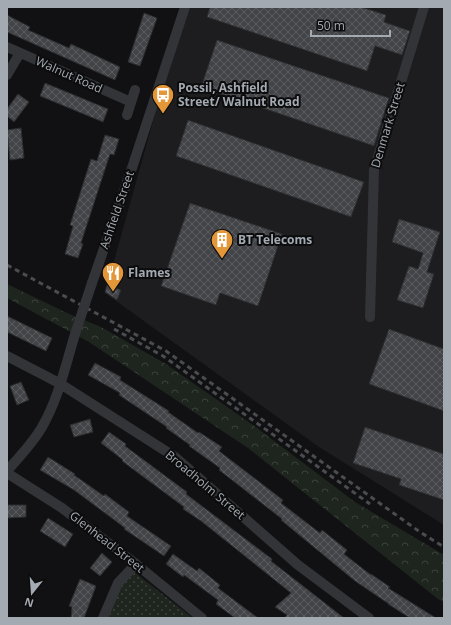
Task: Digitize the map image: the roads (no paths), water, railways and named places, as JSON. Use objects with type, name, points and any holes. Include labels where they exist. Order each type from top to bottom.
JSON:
[{"type":"street","name":"Ashfield Street","points":[[7,472],[42,427],[53,404],[76,330],[185,7]]},
{"type":"street","name":"Denmark Street","points":[[370,317],[374,170],[424,7]]},
{"type":"street","name":"Walnut Road","points":[[7,47],[131,102]]},
{"type":"street","points":[[7,75],[20,53]]},
{"type":"street","points":[[127,115],[135,90]]},
{"type":"street","name":"Broadholm Street","points":[[7,356],[59,384],[174,457],[298,564],[369,618]]},
{"type":"street","name":"Glenhead Street","points":[[7,472],[62,508],[136,564],[202,618]]},
{"type":"street","points":[[103,618],[118,583],[136,564]]},
{"type":"railway","points":[[7,265],[166,351],[420,532],[444,547]]},
{"type":"railway","points":[[114,329],[163,356],[370,504]]},
{"type":"place","name":"Possil, Ashfield Street/ Walnut Road","points":[[163,114]]},
{"type":"place","name":"BT Telecoms","points":[[222,260]]},
{"type":"place","name":"Flames","points":[[113,292]]}]
